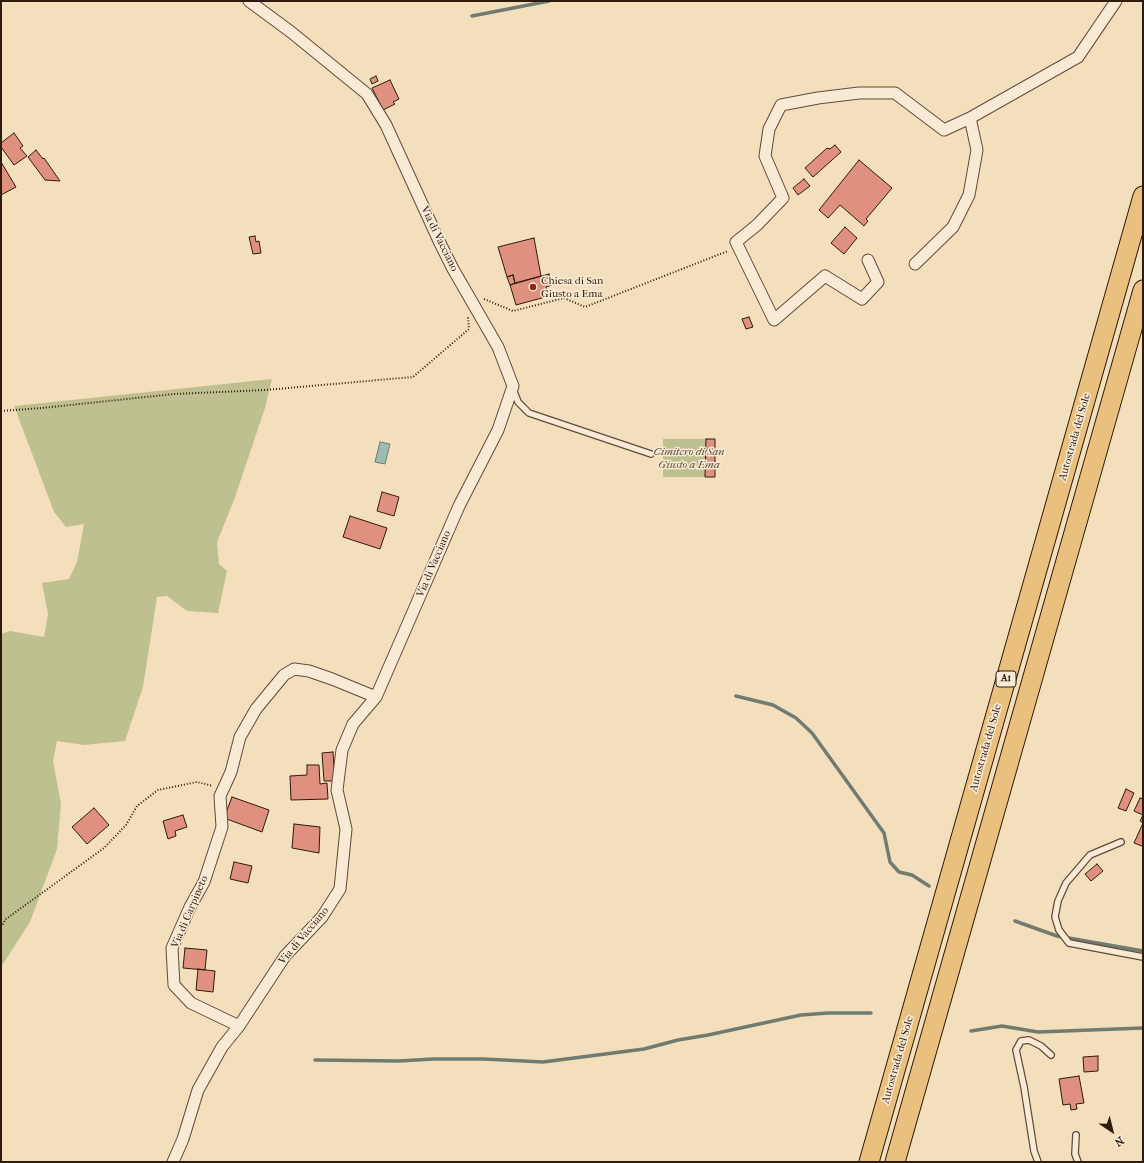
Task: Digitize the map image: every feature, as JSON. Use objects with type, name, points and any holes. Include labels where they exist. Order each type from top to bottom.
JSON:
[{"type":"highway","name":"Autostrada del Sole","points":[[869,1162],[1143,196]]},
{"type":"highway","name":"A1","points":[[895,1162],[1143,290]]},
{"type":"street","name":"Via di Vacciano","points":[[173,1162],[183,1139],[198,1090],[222,1047],[239,1026],[285,956],[322,917],[340,889],[346,829],[338,790],[342,750],[353,724],[376,697],[459,506],[498,430],[513,386],[498,347],[439,241],[386,125],[367,94],[291,32],[249,1]]},
{"type":"street","points":[[868,260],[878,282],[862,299],[825,276],[774,320],[736,242],[783,198],[765,156],[769,129],[781,105],[818,98],[859,93],[895,93],[944,130],[970,118],[1078,57],[1116,1]]},
{"type":"street","points":[[915,264],[953,227],[969,195],[977,150],[970,118]]},
{"type":"street","name":"Via di Carpineto","points":[[239,1026],[191,1003],[174,985],[172,948],[190,907],[204,882],[222,827],[220,796],[231,772],[240,737],[256,709],[284,675],[294,669],[309,671],[376,697]]},
{"type":"lane","points":[[513,386],[518,402],[529,413],[651,454]]},
{"type":"lane","points":[[1121,842],[1090,855],[1066,883],[1058,901],[1055,917],[1059,930],[1069,943],[1143,957]]},
{"type":"lane","points":[[1038,1162],[1034,1151],[1024,1087],[1016,1050],[1021,1041],[1029,1040],[1041,1046],[1051,1055]]},
{"type":"lane","points":[[1076,1135],[1075,1154],[1078,1162]]},
{"type":"path","points":[[1,411],[174,394],[265,390],[413,377],[469,329],[467,293],[514,311],[564,298],[585,307],[738,248]]},
{"type":"path","points":[[1,927],[6,919],[104,848],[126,825],[136,806],[158,790],[197,782],[224,788]]},
{"type":"green space","points":[[272,379],[265,408],[234,500],[217,542],[219,564],[227,571],[218,613],[187,611],[167,596],[157,597],[143,687],[125,741],[84,745],[57,741],[53,761],[61,804],[57,849],[30,922],[1,967],[1,634],[10,631],[44,637],[48,614],[42,583],[69,579],[77,562],[84,524],[66,527],[54,512],[14,406]]},
{"type":"green space","name":"Cimitero di San Giusto a Ema","points":[[663,439],[715,439],[715,477],[663,477]]},
{"type":"water","points":[[380,442],[390,444],[385,464],[375,462]]},
{"type":"building","points":[[376,76],[378,81],[372,84],[370,79]]},
{"type":"building","points":[[390,80],[399,99],[393,102],[395,104],[383,110],[372,88]]},
{"type":"building","points":[[14,133],[23,146],[20,148],[27,156],[14,165],[1,147],[1,143]]},
{"type":"building","points":[[835,145],[841,152],[813,177],[805,168],[827,148],[830,149]]},
{"type":"building","points":[[36,150],[43,159],[44,158],[60,181],[45,180],[28,157]]},
{"type":"building","points":[[859,160],[892,188],[866,219],[868,221],[864,226],[840,205],[828,218],[819,210]]},
{"type":"building","points":[[1,162],[16,187],[1,195]]},
{"type":"building","points":[[804,179],[810,186],[798,195],[793,188]]},
{"type":"building","points":[[845,227],[857,238],[844,254],[831,243]]},
{"type":"building","points":[[255,236],[256,242],[259,241],[261,253],[253,254],[249,237]]},
{"type":"building","points":[[534,238],[541,276],[515,283],[513,275],[507,277],[498,247]]},
{"type":"building","points":[[549,274],[552,285],[546,287],[549,296],[516,305],[510,285]]},
{"type":"building","points":[[513,275],[515,283],[510,285],[507,277]]},
{"type":"building","points":[[749,317],[753,327],[746,329],[742,319]]},
{"type":"building","points":[[706,439],[715,439],[715,477],[705,477]]},
{"type":"building","points":[[382,492],[399,497],[394,516],[377,511]]},
{"type":"building","points":[[350,516],[387,528],[380,549],[343,537]]},
{"type":"building","points":[[333,752],[335,781],[324,781],[322,753]]},
{"type":"building","points":[[307,765],[319,765],[320,784],[327,783],[328,799],[291,800],[290,776],[307,775]]},
{"type":"building","points":[[1126,789],[1134,793],[1126,811],[1118,808]]},
{"type":"building","points":[[232,797],[269,810],[262,832],[224,818]]},
{"type":"building","points":[[1140,798],[1143,799],[1143,815],[1134,811]]},
{"type":"building","points":[[94,808],[109,825],[87,844],[72,827]]},
{"type":"building","points":[[183,815],[187,827],[175,831],[176,836],[168,839],[163,821]]},
{"type":"building","points":[[1143,815],[1143,823],[1140,821]]},
{"type":"building","points":[[1143,823],[1143,844],[1142,846],[1134,843]]},
{"type":"building","points":[[294,824],[320,827],[319,853],[292,848]]},
{"type":"building","points":[[234,862],[252,866],[248,883],[230,879]]},
{"type":"building","points":[[1097,864],[1103,871],[1091,881],[1085,874]]},
{"type":"building","points":[[185,948],[207,950],[205,970],[183,968]]},
{"type":"building","points":[[198,969],[215,971],[213,992],[196,990]]},
{"type":"building","points":[[1098,1056],[1098,1071],[1084,1072],[1083,1057]]},
{"type":"building","points":[[1079,1076],[1084,1103],[1076,1104],[1077,1109],[1071,1110],[1070,1104],[1063,1105],[1059,1079]]},
{"type":"waterway","points":[[472,16],[549,1]]},
{"type":"waterway","points":[[736,696],[773,705],[796,718],[812,733],[884,833],[890,862],[899,872],[912,875],[929,886]]},
{"type":"waterway","points":[[1015,921],[1057,936],[1143,951]]},
{"type":"waterway","points":[[315,1060],[399,1061],[484,1059],[543,1062],[644,1049],[678,1040],[801,1015],[828,1013],[871,1013]]},
{"type":"waterway","points":[[971,1031],[1002,1026],[1038,1032],[1143,1028]]},
{"type":"place","name":"Chiesa di San Giusto a Ema","points":[[533,287]]}]
